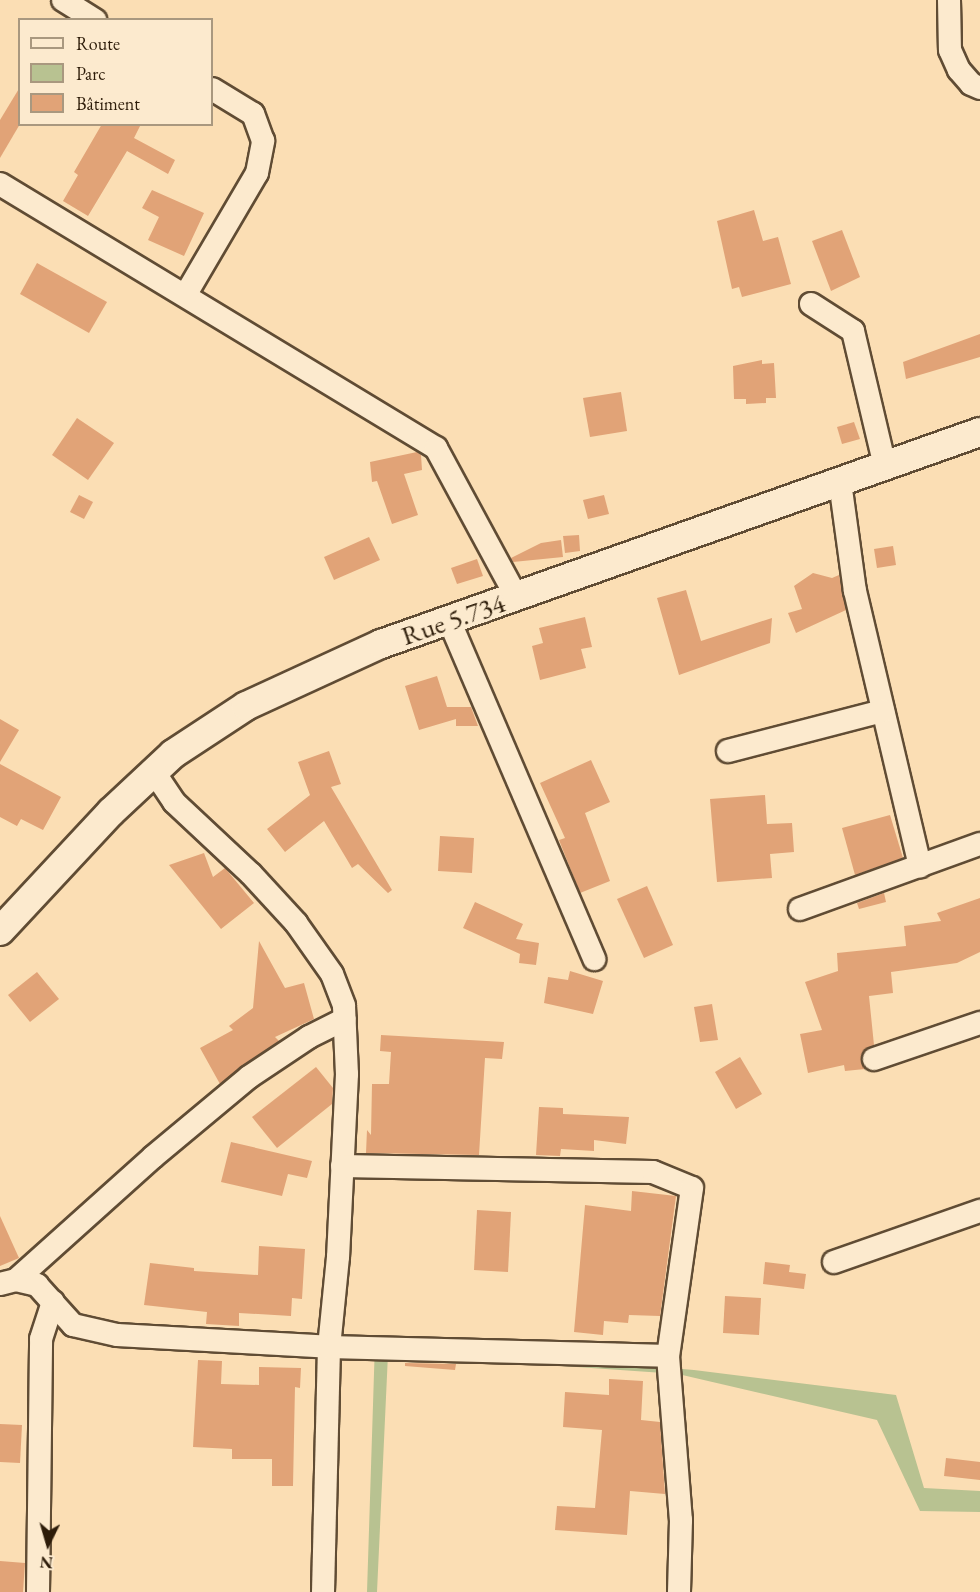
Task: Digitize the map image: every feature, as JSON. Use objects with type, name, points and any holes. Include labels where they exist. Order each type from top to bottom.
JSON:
[{"type":"street","points":[[63,0],[92,18]]},
{"type":"street","points":[[949,0],[950,50],[959,70],[971,84],[980,88]]},
{"type":"street","points":[[186,294],[256,173],[263,141],[253,114],[213,90]]},
{"type":"street","points":[[0,184],[186,294],[436,448],[516,596]]},
{"type":"street","points":[[811,304],[853,331],[885,466]]},
{"type":"street","name":"Rue 5.734","points":[[0,931],[111,812],[173,754],[246,706],[381,644],[980,432]]},
{"type":"street","points":[[840,482],[855,591],[920,866]]},
{"type":"street","points":[[449,620],[594,959]]},
{"type":"street","points":[[728,752],[883,711]]},
{"type":"street","points":[[154,772],[174,802],[251,874],[316,948],[332,974],[345,1019],[342,1166],[329,1347],[323,1592]]},
{"type":"street","points":[[800,909],[980,844]]},
{"type":"street","points":[[8,1282],[153,1156],[249,1077],[309,1037],[345,1019]]},
{"type":"street","points":[[874,1059],[980,1023]]},
{"type":"street","points":[[342,1166],[652,1172],[692,1188],[669,1356],[681,1520],[679,1592]]},
{"type":"street","points":[[834,1262],[980,1211]]},
{"type":"street","points":[[8,1282],[37,1285],[73,1325],[86,1331],[329,1347],[669,1356]]},
{"type":"street","points":[[38,1592],[41,1339],[53,1302]]},
{"type":"green space","points":[[375,1342],[694,1370],[896,1395],[924,1488],[980,1491],[980,1512],[920,1511],[877,1420],[678,1374],[388,1354],[377,1592],[367,1592]]},
{"type":"building","points":[[18,90],[19,126],[0,158],[0,120]]},
{"type":"building","points":[[101,126],[140,126],[134,138],[175,160],[168,174],[127,151],[88,216],[63,201],[78,175],[74,172]]},
{"type":"building","points":[[152,190],[204,213],[184,256],[148,240],[159,217],[142,208]]},
{"type":"building","points":[[754,210],[763,241],[778,237],[791,284],[742,297],[739,287],[732,289],[717,221]]},
{"type":"building","points":[[842,230],[860,277],[831,291],[812,241]]},
{"type":"building","points":[[37,263],[107,302],[89,333],[20,294]]},
{"type":"building","points":[[980,334],[980,357],[906,379],[903,362]]},
{"type":"building","points":[[762,360],[762,364],[774,363],[776,398],[766,398],[766,403],[746,404],[746,399],[734,399],[733,366]]},
{"type":"building","points":[[621,392],[627,431],[590,437],[583,398]]},
{"type":"building","points":[[77,418],[114,443],[88,480],[52,455]]},
{"type":"building","points":[[854,422],[860,439],[842,444],[837,427]]},
{"type":"building","points":[[417,452],[421,455],[422,470],[404,474],[418,515],[392,524],[377,481],[372,482],[370,462]]},
{"type":"building","points":[[79,495],[93,502],[84,519],[70,512]]},
{"type":"building","points":[[604,495],[609,514],[588,519],[583,500]]},
{"type":"building","points":[[579,535],[580,551],[565,553],[563,536]]},
{"type":"building","points":[[369,537],[380,560],[334,580],[324,557]]},
{"type":"building","points":[[561,540],[563,557],[513,562],[511,558],[541,543]]},
{"type":"building","points":[[893,546],[896,565],[877,568],[874,549]]},
{"type":"building","points":[[477,559],[483,576],[457,584],[451,568]]},
{"type":"building","points":[[813,573],[832,578],[839,575],[846,610],[796,633],[788,613],[802,609],[794,586]]},
{"type":"building","points":[[686,590],[701,641],[772,618],[770,643],[679,675],[657,598]]},
{"type":"building","points":[[585,617],[592,647],[581,649],[586,668],[540,680],[532,646],[543,643],[539,628]]},
{"type":"building","points":[[437,676],[447,707],[471,707],[478,726],[456,726],[456,719],[419,730],[405,686]]},
{"type":"building","points":[[0,719],[19,730],[0,762]]},
{"type":"building","points":[[329,751],[341,784],[331,787],[392,890],[388,893],[358,864],[352,868],[324,821],[285,852],[267,829],[310,795],[298,762]]},
{"type":"building","points":[[591,760],[610,802],[585,813],[610,881],[580,893],[559,840],[565,838],[540,783]]},
{"type":"building","points":[[0,764],[61,797],[43,830],[21,819],[17,826],[0,817]]},
{"type":"building","points":[[765,795],[767,824],[792,823],[794,852],[770,854],[772,878],[717,882],[710,799]]},
{"type":"building","points":[[890,815],[903,858],[855,875],[842,828]]},
{"type":"building","points":[[440,836],[474,838],[472,873],[438,871]]},
{"type":"building","points":[[204,853],[213,877],[225,868],[254,903],[221,929],[169,865]]},
{"type":"building","points":[[647,886],[673,945],[644,958],[617,899]]},
{"type":"building","points":[[884,893],[886,902],[859,909],[857,903]]},
{"type":"building","points":[[980,898],[980,952],[957,963],[891,972],[893,993],[869,996],[874,1045],[861,1056],[865,1069],[845,1071],[844,1065],[808,1073],[800,1034],[822,1030],[805,982],[838,971],[837,953],[906,946],[904,926],[941,921],[937,913]]},
{"type":"building","points":[[475,902],[523,924],[516,939],[539,943],[536,965],[519,963],[520,954],[463,928]]},
{"type":"building","points":[[259,941],[285,988],[304,983],[314,1019],[275,1037],[279,1041],[220,1084],[200,1048],[233,1030],[229,1026],[253,1008]]},
{"type":"building","points":[[570,971],[603,981],[593,1014],[544,1003],[548,977],[568,980]]},
{"type":"building","points":[[37,972],[59,999],[30,1022],[8,995]]},
{"type":"building","points":[[712,1004],[718,1040],[700,1042],[694,1007]]},
{"type":"building","points":[[381,1035],[504,1042],[502,1059],[485,1058],[479,1155],[366,1153],[367,1130],[371,1135],[372,1084],[389,1084],[391,1052],[380,1051]]},
{"type":"building","points":[[740,1057],[762,1094],[736,1109],[715,1072]]},
{"type":"building","points":[[316,1067],[333,1088],[332,1104],[277,1148],[252,1117]]},
{"type":"building","points":[[539,1107],[563,1108],[563,1114],[629,1117],[626,1144],[594,1140],[594,1151],[561,1149],[560,1156],[536,1155]]},
{"type":"building","points":[[231,1142],[312,1161],[307,1178],[288,1174],[282,1196],[221,1182]]},
{"type":"building","points":[[632,1191],[676,1196],[660,1316],[629,1315],[628,1323],[604,1321],[603,1335],[574,1332],[585,1205],[631,1211]]},
{"type":"building","points":[[477,1210],[511,1212],[508,1272],[474,1270]]},
{"type":"building","points":[[0,1216],[19,1258],[0,1266]]},
{"type":"building","points":[[259,1246],[305,1249],[302,1299],[292,1298],[291,1316],[239,1313],[239,1326],[206,1324],[207,1312],[144,1305],[150,1263],[194,1268],[194,1271],[258,1275]]},
{"type":"building","points":[[765,1262],[790,1265],[789,1272],[806,1274],[804,1289],[763,1284]]},
{"type":"building","points":[[725,1296],[761,1298],[759,1335],[723,1333]]},
{"type":"building","points":[[198,1360],[222,1361],[221,1384],[259,1385],[259,1367],[301,1368],[300,1388],[295,1387],[293,1486],[272,1486],[272,1459],[232,1459],[232,1449],[193,1447]]},
{"type":"building","points":[[405,1363],[456,1364],[455,1370],[405,1366]]},
{"type":"building","points":[[609,1379],[643,1381],[641,1420],[660,1422],[665,1494],[630,1491],[627,1535],[555,1530],[557,1506],[595,1508],[602,1430],[563,1427],[565,1392],[609,1395]]},
{"type":"building","points":[[0,1424],[22,1425],[20,1463],[0,1462]]},
{"type":"building","points":[[946,1458],[980,1462],[980,1480],[944,1476]]},
{"type":"building","points":[[0,1561],[25,1563],[23,1592],[0,1592]]}]
